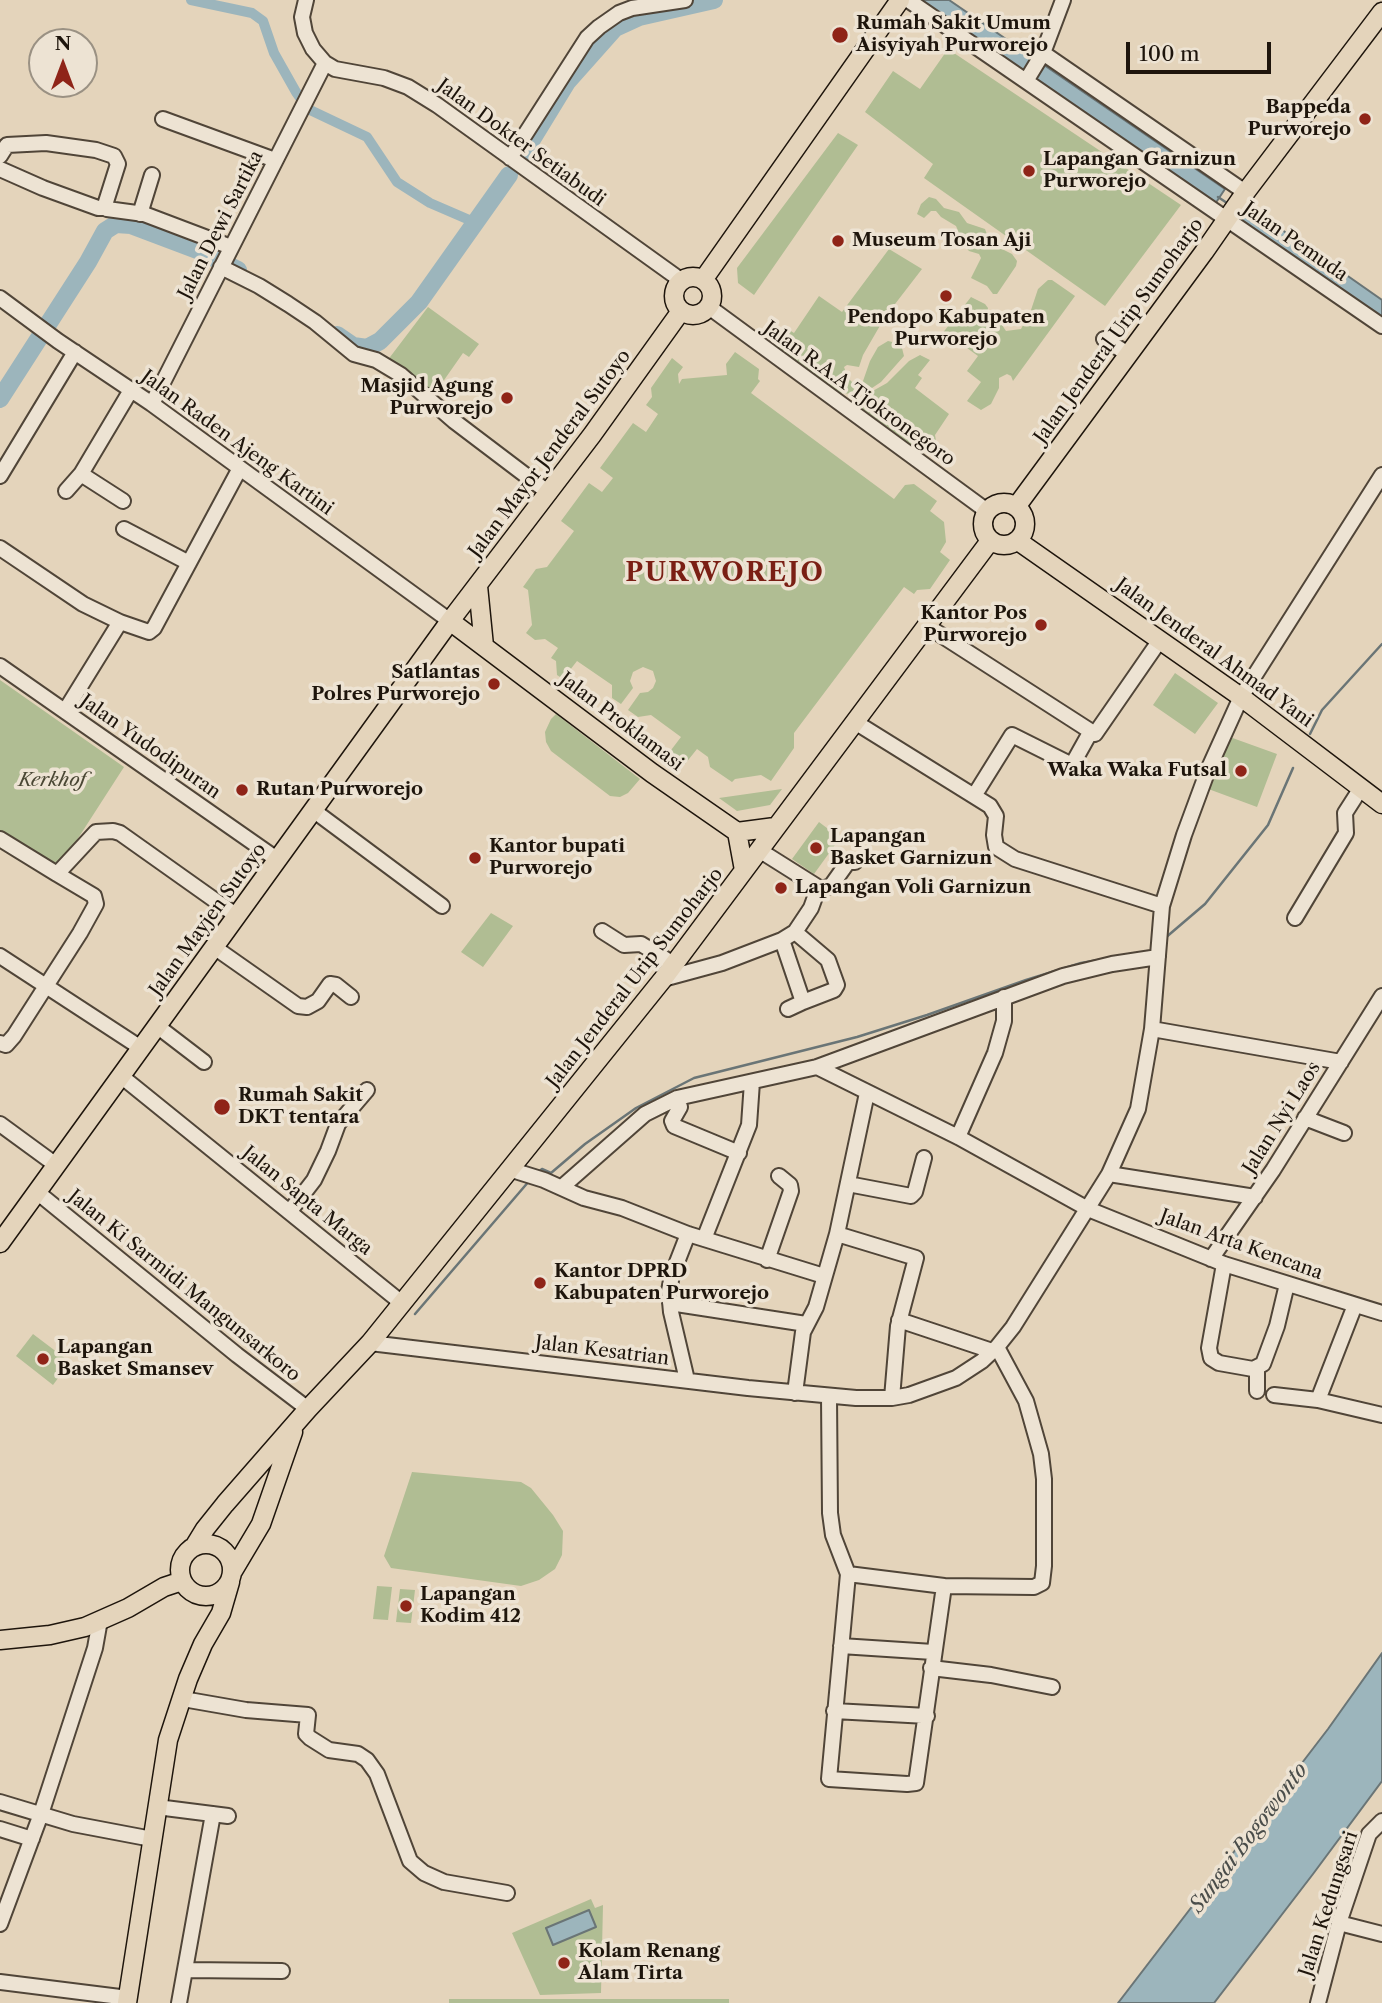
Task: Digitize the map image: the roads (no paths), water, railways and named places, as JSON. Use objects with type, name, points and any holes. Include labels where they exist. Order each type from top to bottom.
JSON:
[{"type":"main road","points":[[703,280],[900,0]]},
{"type":"main road","name":"Jalan Jenderal Urip Sumoharjo","points":[[1016,507],[1245,192],[1382,12]]},
{"type":"main road","points":[[692,277],[703,280],[712,292],[709,307],[702,313],[693,315],[681,311],[674,296],[682,281],[692,277]]},
{"type":"main road","name":"Jalan Mayor Jenderal Sutoyo","points":[[450,621],[549,493],[681,311]]},
{"type":"main road","points":[[997,504],[1016,507],[1023,515],[1025,526],[1018,541],[1007,545],[990,541],[985,536],[982,523],[987,511],[997,504]]},
{"type":"main road","name":"Jalan Jenderal Urip Sumoharjo","points":[[108,1617],[189,1553],[212,1520],[308,1409],[370,1343],[517,1172],[675,965],[990,541]]},
{"type":"main road","name":"Jalan Jenderal Ahmad Yani","points":[[1018,541],[1241,697],[1382,804]]},
{"type":"main road","points":[[478,586],[484,646]]},
{"type":"main road","name":"Jalan Proklamasi","points":[[450,621],[652,773],[737,832]]},
{"type":"main road","name":"Jalan Mayjen Sutoyo","points":[[0,1243],[450,621]]},
{"type":"main road","points":[[744,870],[737,832],[775,827]]},
{"type":"main road","points":[[128,2001],[168,1740],[188,1679],[203,1644],[221,1613],[231,1576],[227,1554],[220,1548],[203,1544],[189,1553],[180,1573],[192,1592],[200,1596],[217,1594],[231,1576],[261,1524],[295,1425]]},
{"type":"main road","points":[[0,1640],[50,1635],[108,1617],[164,1587],[183,1581]]},
{"type":"main road","points":[[200,1596],[206,1608],[203,1644]]},
{"type":"street","points":[[510,158],[587,38],[599,27],[619,13],[632,8],[685,0]]},
{"type":"street","name":"Jalan Pemuda","points":[[908,0],[1027,78],[1382,326]]},
{"type":"street","points":[[1027,78],[1041,56],[1063,0]]},
{"type":"street","points":[[304,1],[302,17],[305,33],[313,49],[325,63]]},
{"type":"street","points":[[1041,56],[1245,192]]},
{"type":"street","name":"Jalan Dokter Setiabudi","points":[[325,63],[345,72],[384,78],[408,87],[682,281]]},
{"type":"street","name":"Jalan Dewi Sartika","points":[[152,404],[325,63]]},
{"type":"street","points":[[163,119],[275,160]]},
{"type":"street","points":[[0,156],[7,145],[46,143],[96,149],[114,156],[118,164],[106,208]]},
{"type":"street","points":[[0,169],[98,208],[166,221],[230,249]]},
{"type":"street","points":[[140,214],[152,175]]},
{"type":"street","points":[[221,267],[288,304],[354,354],[376,360],[401,375],[454,421],[549,493]]},
{"type":"street","name":"Jalan Raden Ajeng Kartini","points":[[0,298],[152,404],[450,621]]},
{"type":"street","name":"Jalan R.A.A Tjokronegoro","points":[[709,307],[987,511]]},
{"type":"street","points":[[1104,338],[1128,354]]},
{"type":"street","points":[[0,476],[75,352]]},
{"type":"street","points":[[66,491],[81,474],[131,390]]},
{"type":"street","points":[[0,548],[55,587],[120,622],[145,633],[152,631],[240,468]]},
{"type":"street","points":[[81,474],[123,501]]},
{"type":"street","name":"Jalan Kesatrian","points":[[370,1343],[829,1397],[892,1398],[933,1388],[956,1378],[995,1349],[1013,1326],[1109,1174],[1138,1109],[1153,1030],[1162,906],[1208,770],[1241,697],[1382,475]]},
{"type":"street","points":[[124,529],[189,563]]},
{"type":"street","points":[[65,711],[120,622]]},
{"type":"street","points":[[927,626],[1095,734],[1160,640]]},
{"type":"street","name":"Jalan Yudodipuran","points":[[0,666],[278,860]]},
{"type":"street","points":[[855,722],[995,811],[996,847],[1015,859],[1162,906]]},
{"type":"street","points":[[974,796],[1012,735],[1072,765],[1091,731]]},
{"type":"street","points":[[1294,918],[1346,833],[1345,813],[1361,788]]},
{"type":"street","points":[[313,810],[442,906]]},
{"type":"street","points":[[57,874],[96,832],[113,831],[120,833],[237,916]]},
{"type":"street","points":[[0,839],[94,895],[96,904],[8,1043],[0,1043]]},
{"type":"street","points":[[758,850],[821,889],[831,886],[848,862],[855,862]]},
{"type":"street","points":[[663,979],[722,963],[789,936],[814,902],[813,885]]},
{"type":"street","points":[[602,931],[624,945],[641,944],[675,965]]},
{"type":"street","points":[[788,1009],[834,990],[837,985],[828,960],[789,936]]},
{"type":"street","points":[[789,936],[803,1002]]},
{"type":"street","points":[[214,947],[298,1006],[307,1007],[318,1001],[330,984],[336,985],[351,997]]},
{"type":"street","points":[[0,956],[141,1048]]},
{"type":"street","points":[[562,1187],[645,1114],[677,1098],[817,1067],[1004,997],[1087,970],[1158,957]]},
{"type":"street","name":"Jalan Nyi Laos","points":[[1218,1261],[1255,1197],[1382,996]]},
{"type":"street","points":[[958,1137],[995,1053],[1004,1021],[1004,997]]},
{"type":"street","points":[[157,1026],[204,1062]]},
{"type":"street","points":[[1153,1030],[1341,1062]]},
{"type":"street","name":"Jalan Arta Kencana","points":[[817,1067],[958,1137],[1088,1209],[1218,1261],[1382,1313]]},
{"type":"street","name":"Jalan Sapta Marga","points":[[121,1076],[402,1304]]},
{"type":"street","points":[[704,1239],[749,1125],[752,1082]]},
{"type":"street","points":[[289,1211],[314,1180],[338,1124],[367,1090]]},
{"type":"street","points":[[795,1393],[801,1339],[816,1307],[837,1234],[867,1093]]},
{"type":"street","points":[[677,1098],[680,1107],[672,1121],[674,1126],[739,1153]]},
{"type":"street","points":[[1305,1118],[1344,1133]]},
{"type":"street","points":[[0,1124],[57,1165]]},
{"type":"street","points":[[848,1184],[911,1196],[915,1192],[924,1158]]},
{"type":"street","points":[[517,1172],[688,1234],[824,1276]]},
{"type":"street","points":[[1109,1174],[1255,1197]]},
{"type":"street","points":[[767,1259],[791,1191],[790,1185],[779,1176]]},
{"type":"street","name":"Jalan Ki Sarmidi Mangunsarkoro","points":[[37,1192],[237,1355],[308,1409]]},
{"type":"street","points":[[687,1380],[670,1303],[672,1275],[688,1234]]},
{"type":"street","points":[[837,1234],[916,1257],[899,1320],[892,1398]]},
{"type":"street","points":[[1218,1261],[1209,1353],[1214,1361],[1219,1363],[1257,1368],[1263,1364],[1287,1284]]},
{"type":"street","points":[[670,1303],[806,1324]]},
{"type":"street","points":[[1318,1400],[1356,1305]]},
{"type":"street","points":[[848,1574],[944,1586],[1034,1587],[1044,1580],[1044,1479],[1041,1454],[1026,1401],[995,1349],[899,1320]]},
{"type":"street","points":[[1257,1368],[1257,1391]]},
{"type":"street","points":[[1274,1395],[1318,1400],[1382,1415]]},
{"type":"street","points":[[829,1397],[830,1513],[833,1535],[848,1574],[829,1779],[915,1784],[944,1586]]},
{"type":"street","points":[[0,1924],[41,1814],[94,1648],[108,1617]]},
{"type":"street","points":[[841,1646],[933,1652]]},
{"type":"street","points":[[931,1668],[991,1675],[1052,1687]]},
{"type":"street","points":[[183,1699],[246,1710],[307,1715],[306,1734],[310,1738],[329,1749],[358,1754],[368,1760],[377,1774],[410,1861],[424,1873],[444,1882],[507,1894]]},
{"type":"street","points":[[834,1711],[927,1716]]},
{"type":"street","points":[[0,1802],[73,1824],[152,1839]]},
{"type":"street","points":[[157,1807],[228,1816]]},
{"type":"street","points":[[178,2003],[213,1814]]},
{"type":"street","name":"Jalan Kedungsari","points":[[1318,2003],[1339,1923],[1369,1834],[1382,1821]]},
{"type":"street","points":[[0,1829],[32,1839]]},
{"type":"street","points":[[1339,1923],[1382,1934]]},
{"type":"street","points":[[186,1970],[282,1971]]},
{"type":"street","points":[[0,1982],[50,1997],[128,2001]]},
{"type":"water","points":[[920,0],[949,0],[1225,189],[1215,204]]},
{"type":"water","points":[[1245,204],[1382,300],[1382,321],[1235,218]]},
{"type":"water","name":"Sungai Bogowonto","points":[[1382,1653],[1382,1781],[1313,1874],[1214,2003],[1118,2003],[1328,1729]]},
{"type":"water","points":[[589,1910],[596,1927],[553,1945],[546,1928]]},
{"type":"waterway","points":[[191,0],[252,13],[263,21],[274,53],[308,109],[367,137],[397,182],[430,203],[474,222]]},
{"type":"waterway","points":[[523,154],[567,82],[615,28],[639,17],[714,0]]},
{"type":"waterway","points":[[337,335],[353,346],[367,348],[380,341],[419,302],[509,175]]},
{"type":"waterway","points":[[1218,197],[1230,205]]},
{"type":"waterway","points":[[0,399],[105,231],[116,224],[131,225],[200,251],[238,270]]},
{"type":"waterway","points":[[1310,734],[1322,710],[1382,644]]},
{"type":"waterway","points":[[1164,939],[1205,904],[1268,825],[1293,768]]},
{"type":"waterway","points":[[1127,955],[1138,953]]},
{"type":"waterway","points":[[537,1173],[542,1169],[551,1173],[585,1144],[636,1108],[694,1078],[857,1037],[1026,980],[1081,963],[1104,959]]},
{"type":"waterway","points":[[415,1314],[530,1180]]},
{"type":"place","name":"Rumah Sakit Umum Aisyiyah Purworejo","points":[[840,35]]},
{"type":"place","name":"Bappeda Purworejo","points":[[1365,119]]},
{"type":"place","name":"Lapangan Garnizun Purworejo","points":[[1029,171]]},
{"type":"place","name":"Museum Tosan Aji","points":[[838,241]]},
{"type":"place","name":"Pendopo Kabupaten Purworejo","points":[[946,296]]},
{"type":"place","name":"Masjid Agung Purworejo","points":[[507,398]]},
{"type":"place","name":"Kantor Pos Purworejo","points":[[1041,625]]},
{"type":"place","name":"Satlantas Polres Purworejo","points":[[494,684]]},
{"type":"place","name":"Waka Waka Futsal","points":[[1241,771]]},
{"type":"place","name":"Rutan Purworejo","points":[[242,790]]},
{"type":"place","name":"Lapangan Basket Garnizun","points":[[816,848]]},
{"type":"place","name":"Kantor bupati Purworejo","points":[[475,858]]},
{"type":"place","name":"Lapangan Voli Garnizun","points":[[781,888]]},
{"type":"place","name":"Rumah Sakit DKT tentara","points":[[222,1107]]},
{"type":"place","name":"Kantor DPRD Kabupaten Purworejo","points":[[540,1283]]},
{"type":"place","name":"Lapangan Basket Smansev","points":[[43,1359]]},
{"type":"place","name":"Lapangan Kodim 412","points":[[406,1606]]},
{"type":"place","name":"Kolam Renang Alam Tirta","points":[[564,1963]]},
{"type":"district","name":"PURWOREJO","points":[[725,573]]},
{"type":"park label","name":"Kerkhof","points":[[52,781]]}]
